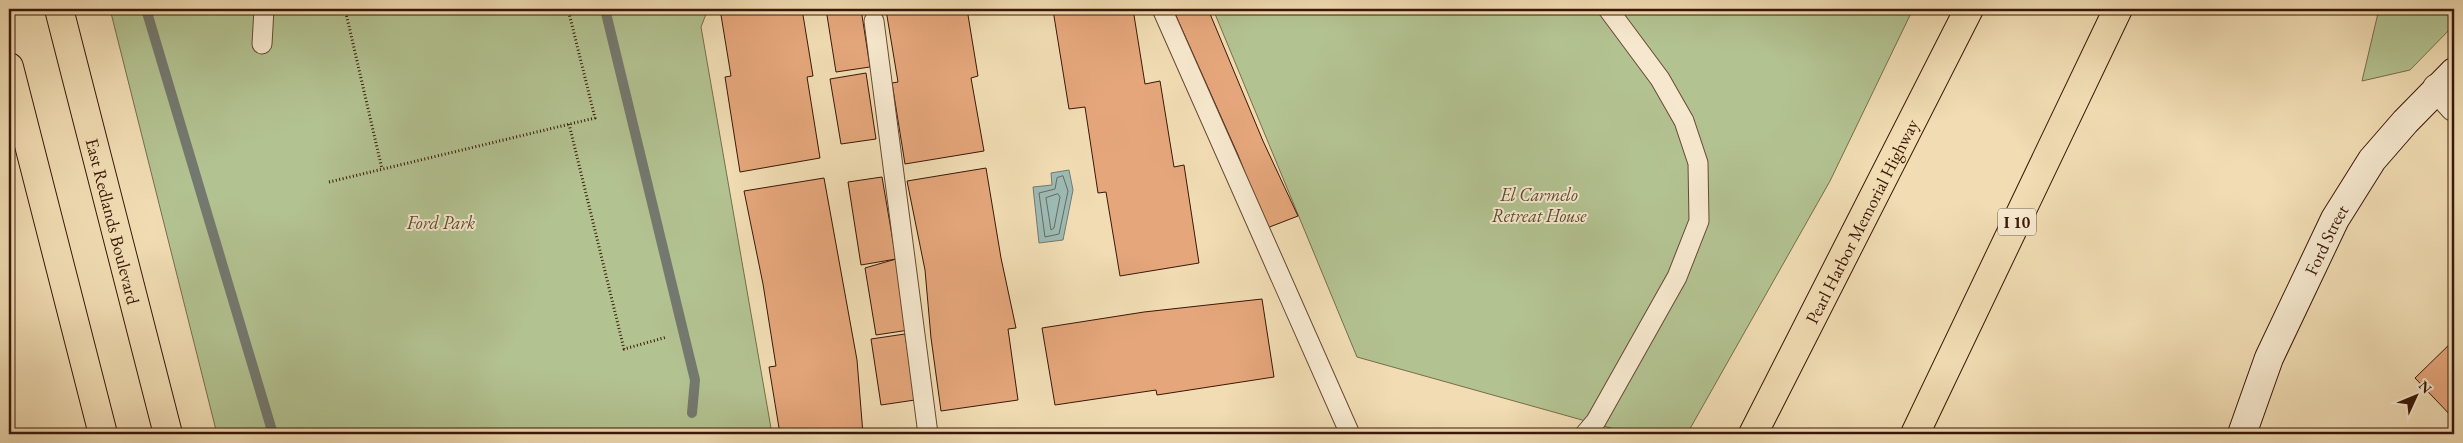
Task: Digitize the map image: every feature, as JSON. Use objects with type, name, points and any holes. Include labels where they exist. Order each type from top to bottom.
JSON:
[{"type":"main road","name":"East Redlands Boulevard","points":[[58,9],[168,434]]},
{"type":"main road","name":"Pearl Harbor Memorial Highway","points":[[1753,434],[1780,377],[1969,9]]},
{"type":"main road","name":"I 10","points":[[1915,434],[2118,9]]},
{"type":"main road","points":[[9,67],[103,434]]},
{"type":"main road","name":"Ford Street","points":[[2242,434],[2269,358],[2335,219],[2372,160],[2449,89]]},
{"type":"main road","points":[[1745,434],[1780,377]]},
{"type":"lane","points":[[262,44],[264,9]]},
{"type":"lane","points":[[1162,9],[1350,434]]},
{"type":"lane","points":[[1585,434],[1596,421],[1677,276],[1699,221],[1698,163],[1684,121],[1660,79],[1608,9]]},
{"type":"lane","points":[[874,21],[928,434]]},
{"type":"path","points":[[345,9],[382,169]]},
{"type":"path","points":[[329,182],[595,118],[568,9]]},
{"type":"path","points":[[569,124],[624,349],[668,337]]},
{"type":"green space","name":"Ford Park","points":[[110,9],[708,9],[701,27],[772,434],[217,434]]},
{"type":"green space","name":"El Carmelo Retreat House","points":[[1213,9],[1913,9],[1830,181],[1687,434],[1632,434],[1357,357]]},
{"type":"green space","points":[[2379,9],[2454,9],[2454,25],[2410,70],[2362,81]]},
{"type":"water","points":[[1069,170],[1073,190],[1063,240],[1039,243],[1033,187],[1052,185],[1051,173]]},
{"type":"building","points":[[720,9],[802,9],[813,76],[807,77],[820,158],[740,172],[725,77],[731,76]]},
{"type":"building","points":[[826,9],[861,9],[870,67],[836,72]]},
{"type":"building","points":[[967,9],[978,76],[971,78],[984,151],[905,164],[892,83],[898,82],[886,10]]},
{"type":"building","points":[[1133,9],[1145,84],[1160,81],[1174,167],[1184,165],[1199,263],[1120,276],[1106,192],[1098,193],[1085,107],[1069,109],[1053,10]]},
{"type":"building","points":[[1173,9],[1208,9],[1263,141],[1298,216],[1267,228],[1238,155]]},
{"type":"building","points":[[866,73],[876,139],[841,144],[830,79]]},
{"type":"building","points":[[986,168],[1001,258],[1016,328],[1008,329],[1018,400],[941,411],[931,338],[925,270],[907,181]]},
{"type":"building","points":[[882,177],[896,259],[861,265],[848,182]]},
{"type":"building","points":[[824,178],[857,360],[863,434],[780,434],[769,367],[776,366],[763,284],[744,191]]},
{"type":"building","points":[[896,259],[909,330],[876,335],[865,268]]},
{"type":"building","points":[[1262,299],[1274,377],[1157,395],[1156,390],[1055,405],[1042,328],[1144,312]]},
{"type":"building","points":[[905,334],[915,400],[881,405],[871,339]]},
{"type":"building","points":[[2454,340],[2454,419],[2415,378]]},
{"type":"waterway","points":[[146,9],[273,434]]},
{"type":"waterway","points":[[605,9],[695,380],[692,413]]}]
